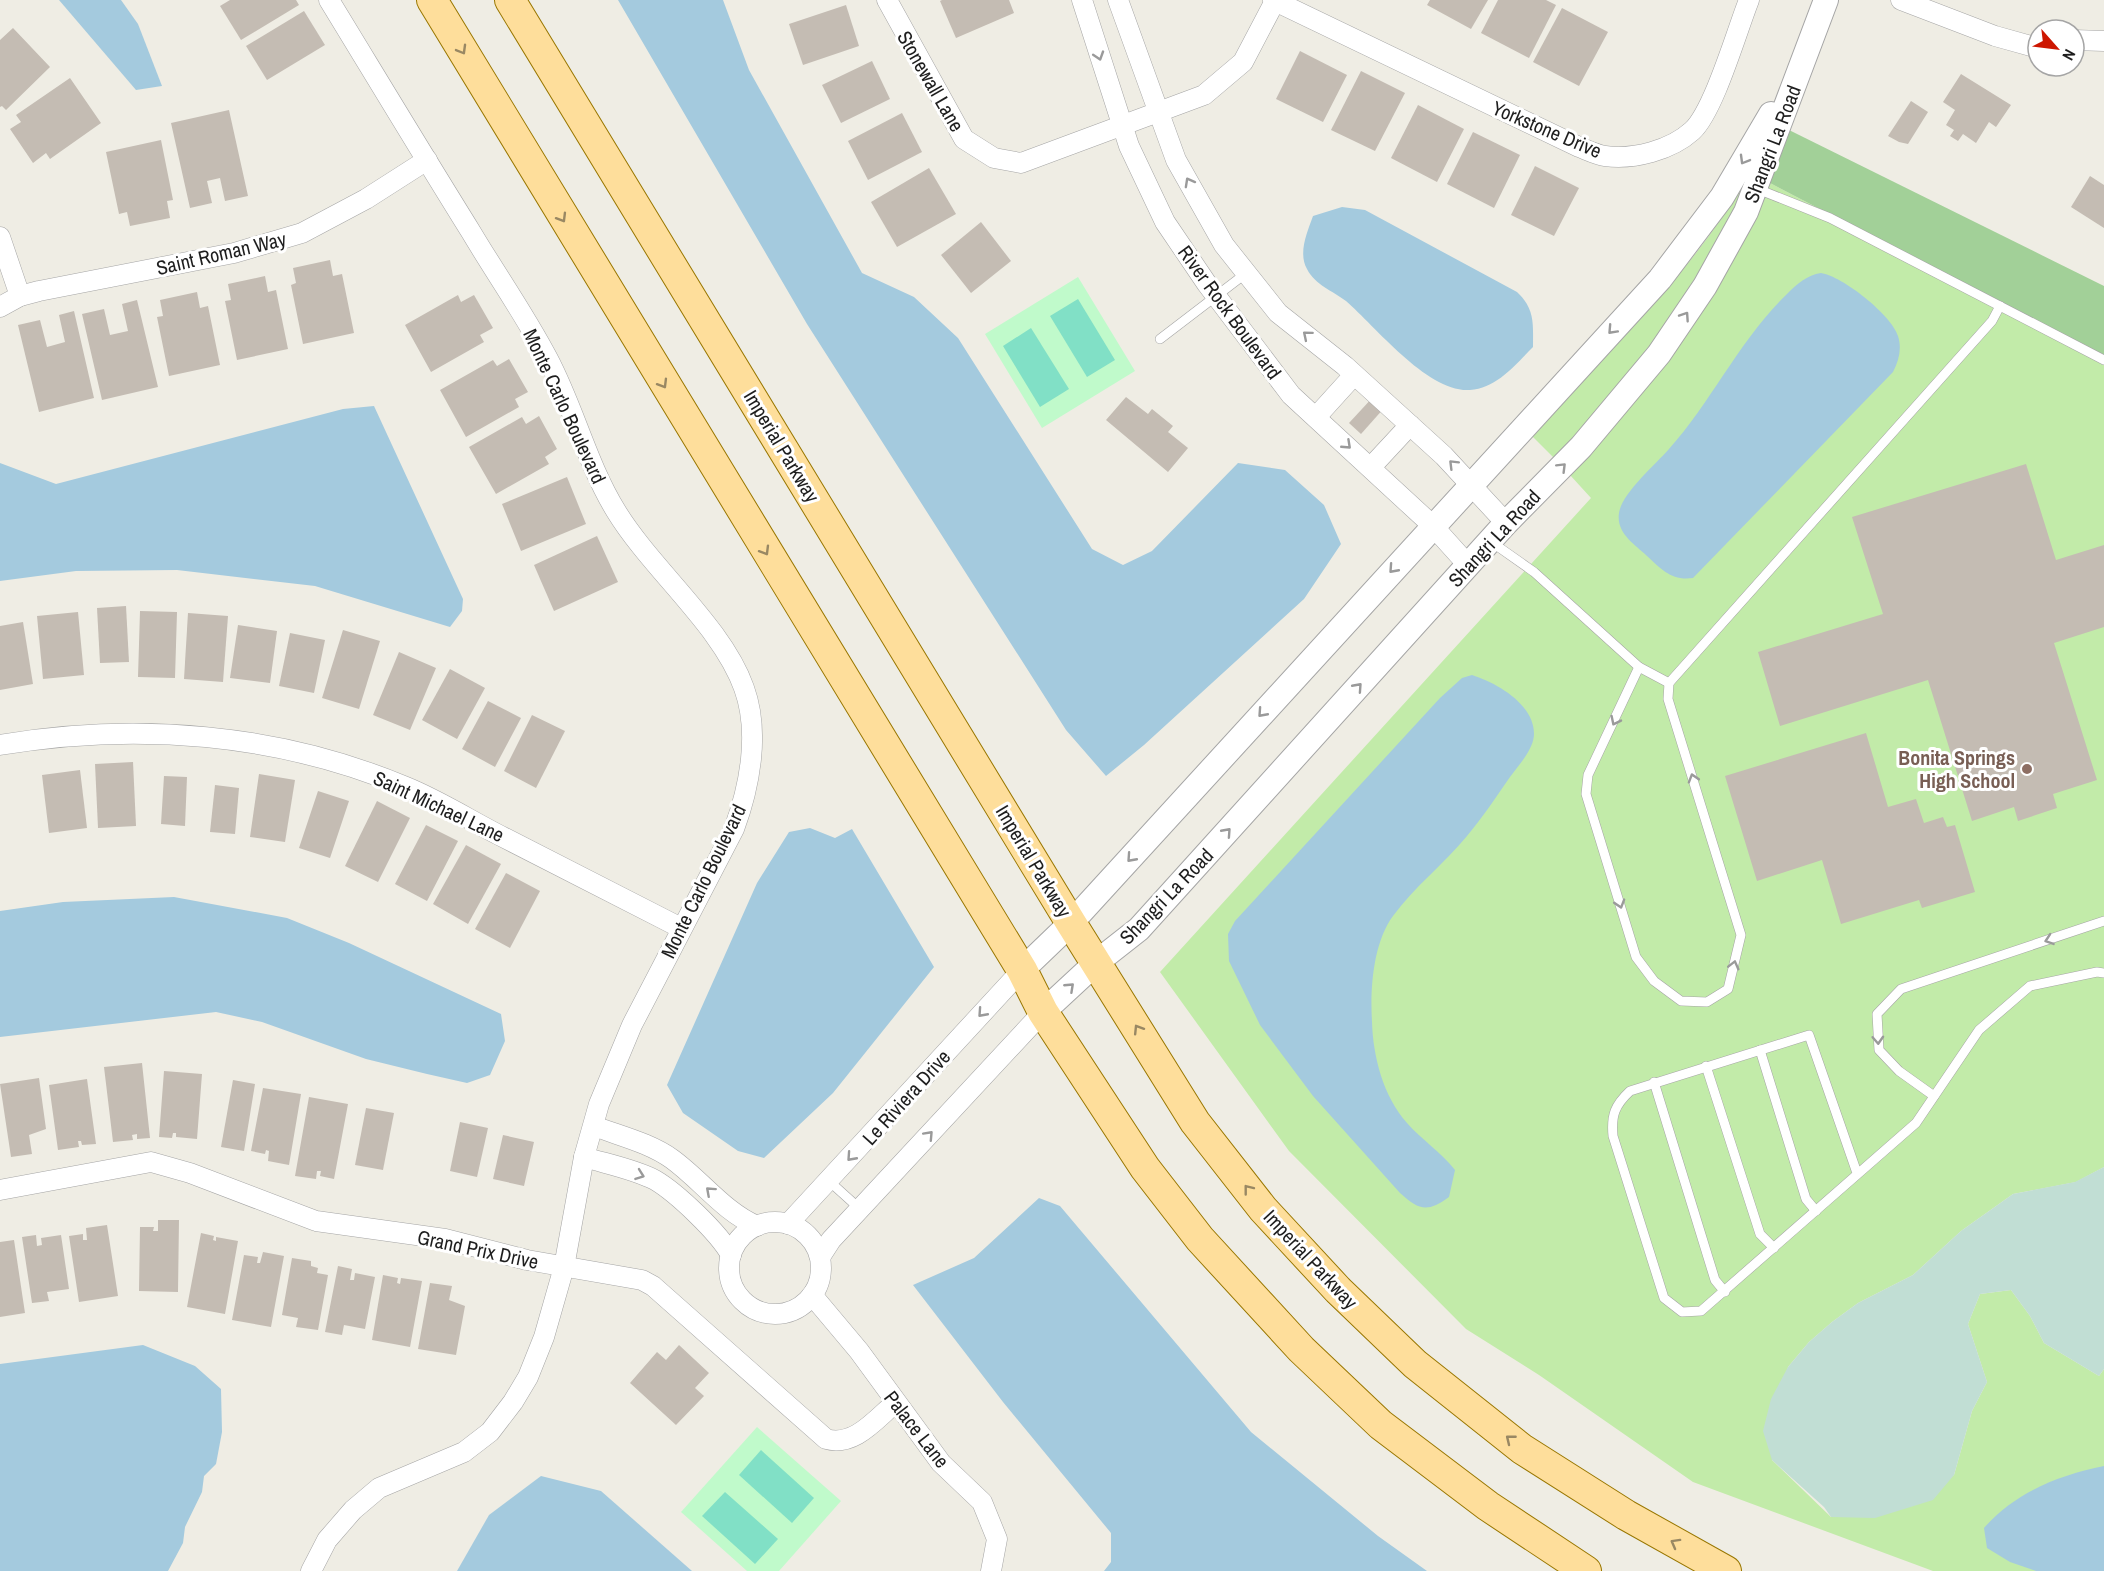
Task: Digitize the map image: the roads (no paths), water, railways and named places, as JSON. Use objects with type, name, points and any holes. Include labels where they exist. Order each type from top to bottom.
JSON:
[{"type":"main road","points":[[432,0],[1022,970],[1043,1012],[1145,1168],[1200,1239],[1301,1349],[1381,1425],[1488,1506],[1586,1571]]},
{"type":"main road","name":"Imperial Parkway","points":[[510,0],[1071,923],[1195,1122],[1263,1209],[1338,1290],[1415,1364],[1522,1449],[1626,1515],[1726,1571]]},
{"type":"street","name":"Monte Carlo Boulevard","points":[[311,1571],[327,1540],[353,1510],[379,1488],[464,1452],[490,1432],[513,1402],[537,1360],[564,1267],[584,1157],[599,1104],[632,1025],[734,828],[743,804],[750,771],[750,717],[745,690],[723,647],[641,549],[614,508],[549,360],[328,0]]},
{"type":"street","name":"Stonewall Lane","points":[[887,0],[964,139],[994,158],[1021,163],[1123,127]]},
{"type":"street","name":"River Rock Boulevard","points":[[1082,0],[1123,127],[1165,222],[1216,297],[1291,394],[1432,525],[1468,566]]},
{"type":"street","name":"River Rock Boulevard","points":[[1118,0],[1176,160],[1224,246],[1278,313],[1354,375],[1410,425],[1471,483],[1506,523]]},
{"type":"street","name":"Yorkstone Drive","points":[[1123,127],[1204,94],[1227,78],[1243,62],[1274,1],[1579,147],[1605,156],[1651,152],[1671,146],[1694,130],[1708,105],[1749,0]]},
{"type":"street","name":"Shangri La Road","points":[[1043,1012],[1097,962],[1139,929],[1506,523],[1581,447],[1659,354],[1705,286],[1746,212],[1826,0]]},
{"type":"street","points":[[1901,0],[1995,36],[2026,45]]},
{"type":"street","points":[[2086,40],[2104,41]]},
{"type":"street","name":"Shangri La Road","points":[[1022,970],[1071,923],[1432,525],[1660,279],[1722,197],[1806,55]]},
{"type":"street","name":"Saint Roman Way","points":[[0,307],[20,296],[234,253],[302,233],[366,199],[427,160]]},
{"type":"street","points":[[0,237],[20,296]]},
{"type":"street","points":[[1316,417],[1354,375]]},
{"type":"street","points":[[1371,467],[1410,425]]},
{"type":"street","name":"Saint Michael Lane","points":[[0,745],[44,738],[119,733],[203,736],[268,745],[344,764],[407,787],[681,928]]},
{"type":"street","name":"Le Riviera Drive","points":[[788,1224],[1022,970]]},
{"type":"street","points":[[820,1257],[860,1209],[1043,1012]]},
{"type":"street","points":[[594,1126],[660,1151],[685,1169],[736,1214],[757,1226]]},
{"type":"street","points":[[584,1157],[656,1181],[709,1227],[731,1254]]},
{"type":"street","name":"Grand Prix Drive","points":[[0,1190],[151,1162],[190,1173],[316,1221],[445,1239],[527,1260],[623,1276],[653,1286],[826,1439],[836,1442],[859,1434],[895,1403]]},
{"type":"street","points":[[777,1222],[788,1224],[802,1231],[813,1242],[820,1257],[820,1277],[812,1295],[802,1305],[789,1312],[775,1314],[754,1309],[738,1296],[731,1283],[729,1269],[731,1254],[745,1233],[757,1226],[777,1222]]},
{"type":"street","name":"Palace Lane","points":[[812,1295],[859,1351],[941,1463],[982,1502],[997,1539],[991,1571]]},
{"type":"lane","points":[[1755,188],[1830,218],[2104,360]]},
{"type":"lane","points":[[1160,339],[1245,274]]},
{"type":"lane","points":[[1639,667],[1588,775],[1586,794],[1636,957],[1654,981],[1681,1001],[1707,1002],[1728,989],[1741,934],[1668,699],[1669,682],[1992,321],[2000,306]]},
{"type":"lane","points":[[1490,541],[1534,572],[1639,667],[1669,682]]},
{"type":"lane","points":[[1934,1096],[1899,1071],[1879,1050],[1877,1014],[1901,989],[2104,921]]},
{"type":"lane","points":[[1857,1173],[1809,1035],[1630,1091],[1618,1102],[1611,1117],[1613,1136],[1664,1298],[1682,1312],[1701,1311],[1916,1123],[1979,1030],[2030,986],[2097,972],[2104,973]]},
{"type":"lane","points":[[1760,1050],[1806,1198],[1816,1211]]},
{"type":"lane","points":[[1706,1066],[1760,1234],[1774,1248]]},
{"type":"lane","points":[[1654,1082],[1715,1280],[1725,1292]]},
{"type":"lane","points":[[829,1180],[860,1209]]},
{"type":"place","name":"Bonita Springs High School","points":[[2027,769]]}]
